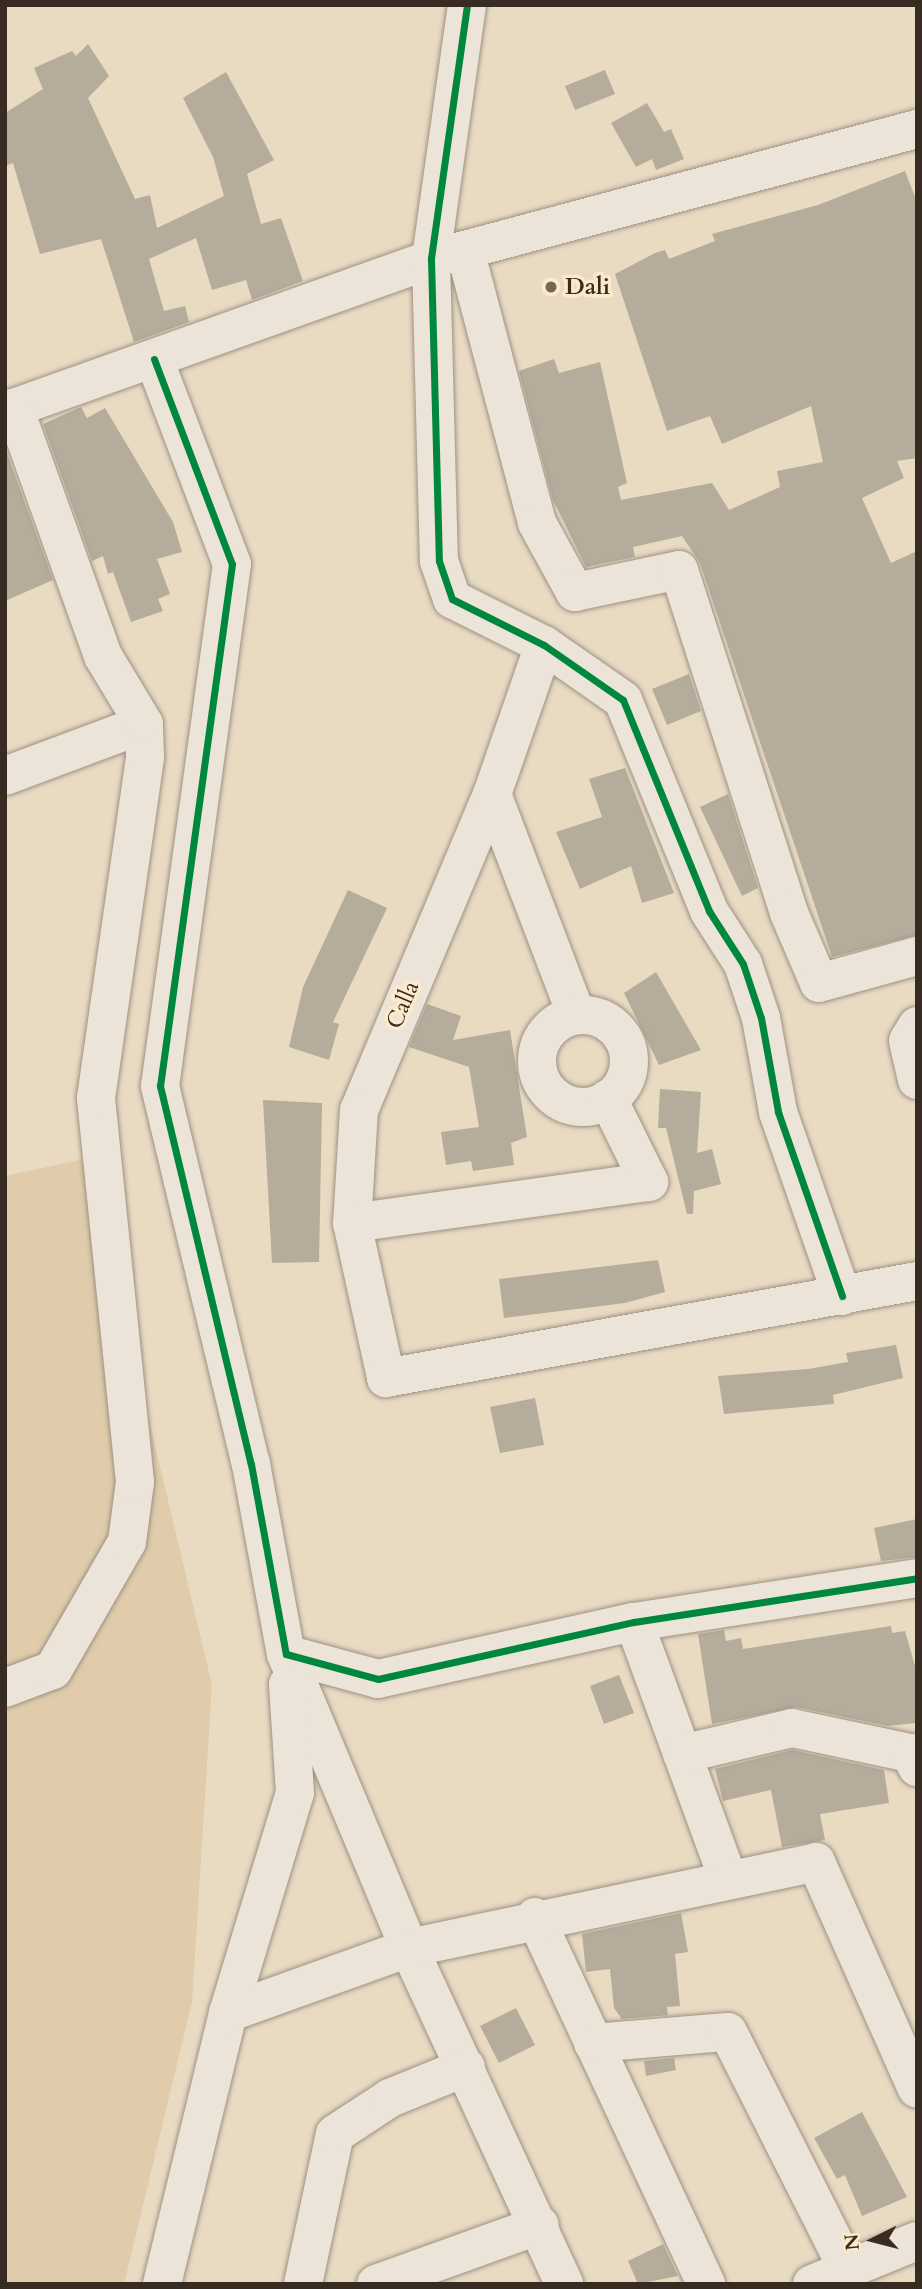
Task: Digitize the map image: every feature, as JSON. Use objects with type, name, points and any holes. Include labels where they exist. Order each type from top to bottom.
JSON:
[{"type":"street","points":[[467,5],[448,255],[439,561],[452,599],[544,645],[623,700],[709,911],[743,964],[761,1018],[778,1112],[842,1296],[917,1281]]},
{"type":"street","points":[[5,1688],[52,1670],[76,1639],[128,1530],[132,1442],[96,1098],[145,756],[144,724],[103,656],[9,409],[448,255],[917,128]]},
{"type":"street","points":[[448,255],[533,510],[575,592],[679,570],[789,913],[819,984],[917,956]]},
{"type":"street","points":[[153,359],[232,564],[160,1086],[251,1464],[286,1654],[295,1793],[228,2013],[162,2284]]},
{"type":"street","name":"Calla","points":[[544,645],[492,794],[359,1110],[352,1223],[386,1378],[842,1296]]},
{"type":"street","points":[[5,776],[144,724]]},
{"type":"street","points":[[492,794],[576,1014]]},
{"type":"street","points":[[576,1014],[609,1023],[626,1046],[626,1075],[608,1099],[594,1105],[564,1103],[542,1082],[538,1052],[544,1037],[576,1014]]},
{"type":"street","points":[[912,1033],[917,1080]]},
{"type":"street","points":[[352,1223],[649,1182],[608,1099]]},
{"type":"street","points":[[286,1654],[378,1679],[634,1622],[917,1578]]},
{"type":"street","points":[[634,1622],[727,1876]]},
{"type":"street","points":[[286,1654],[409,1948],[540,2225],[564,2284]]},
{"type":"street","points":[[682,1754],[792,1728],[910,1753],[917,1767]]},
{"type":"street","points":[[228,2013],[409,1948],[535,1917],[727,1876],[816,1862],[917,2089]]},
{"type":"street","points":[[535,1917],[706,2284]]},
{"type":"street","points":[[593,2043],[728,2032],[848,2270]]},
{"type":"street","points":[[303,2284],[335,2134],[390,2098],[466,2067]]},
{"type":"street","points":[[376,2284],[540,2225]]},
{"type":"street","points":[[812,2284],[917,2241]]},
{"type":"shaded area","points":[[108,1154],[147,1412],[212,1685],[192,2002],[124,2284],[5,2284],[5,1176]]},
{"type":"building","points":[[88,44],[109,76],[88,98],[135,199],[150,195],[157,228],[224,196],[213,157],[183,98],[226,72],[274,160],[247,174],[261,224],[281,218],[303,281],[252,300],[246,280],[212,290],[196,238],[149,259],[164,311],[185,306],[189,322],[134,342],[101,239],[40,254],[13,163],[5,166],[5,113],[43,89],[34,68],[72,51],[76,56]]},
{"type":"building","points":[[605,70],[615,94],[575,110],[565,86]]},
{"type":"building","points":[[647,103],[664,132],[671,129],[684,159],[656,170],[652,159],[636,167],[611,123]]},
{"type":"building","points":[[905,171],[917,202],[917,458],[897,461],[904,478],[862,498],[891,563],[917,551],[917,935],[832,957],[700,563],[682,536],[633,547],[635,557],[586,567],[553,500],[519,371],[554,359],[559,373],[600,362],[627,483],[618,487],[621,500],[712,483],[729,510],[780,487],[777,471],[823,462],[811,406],[722,444],[710,416],[667,431],[615,274],[655,253],[665,250],[669,259],[715,241],[712,234],[818,205]]},
{"type":"building","points":[[81,407],[87,418],[105,408],[173,522],[182,552],[157,559],[170,594],[158,599],[163,611],[131,622],[113,572],[108,574],[103,556],[92,561],[43,424]]},
{"type":"building","points":[[5,448],[53,580],[5,601]]},
{"type":"building","points":[[689,674],[701,711],[667,725],[652,689]]},
{"type":"building","points":[[625,768],[674,893],[642,903],[631,866],[580,889],[556,832],[602,817],[589,779]]},
{"type":"building","points":[[728,794],[758,888],[742,896],[700,807]]},
{"type":"building","points":[[348,890],[387,908],[333,1022],[339,1024],[329,1060],[289,1047],[303,987]]},
{"type":"building","points":[[656,972],[701,1050],[659,1065],[624,993]]},
{"type":"building","points":[[427,1004],[461,1016],[453,1040],[510,1030],[527,1137],[511,1143],[514,1165],[473,1171],[471,1161],[446,1165],[441,1132],[479,1127],[469,1067],[409,1047]]},
{"type":"building","points":[[660,1089],[701,1092],[697,1153],[712,1149],[721,1184],[694,1191],[693,1214],[687,1214],[666,1128],[658,1128]]},
{"type":"building","points":[[263,1100],[322,1103],[319,1262],[272,1263]]},
{"type":"building","points":[[658,1260],[665,1292],[625,1303],[504,1318],[499,1279]]},
{"type":"building","points":[[896,1345],[903,1378],[833,1395],[834,1404],[724,1414],[718,1376],[808,1369],[848,1362],[846,1353]]},
{"type":"building","points":[[535,1398],[544,1445],[500,1453],[490,1407]]},
{"type":"building","points":[[917,1519],[917,1557],[881,1561],[874,1528]]},
{"type":"building","points":[[891,1626],[892,1633],[905,1631],[917,1673],[915,1723],[888,1726],[796,1707],[712,1724],[698,1634],[724,1630],[726,1641],[741,1638],[743,1649]]},
{"type":"building","points":[[619,1675],[634,1713],[604,1724],[590,1686]]},
{"type":"building","points":[[792,1750],[884,1770],[889,1803],[820,1814],[825,1840],[782,1847],[771,1790],[723,1801],[715,1769]]},
{"type":"building","points":[[681,1913],[688,1952],[675,1954],[680,2006],[667,2007],[668,2015],[622,2019],[614,2008],[610,1969],[586,1972],[582,1934]]},
{"type":"building","points":[[516,2008],[535,2045],[499,2063],[480,2026]]},
{"type":"building","points":[[674,2058],[676,2070],[646,2076],[644,2061]]},
{"type":"building","points":[[862,2112],[907,2197],[862,2216],[845,2175],[837,2179],[814,2138]]},
{"type":"building","points":[[663,2244],[678,2276],[638,2284],[628,2261]]},
{"type":"cycle path","points":[[467,5],[431,259],[439,561],[452,599],[544,645],[623,700],[709,911],[743,964],[761,1018],[778,1112],[842,1296]]},
{"type":"cycle path","points":[[154,359],[232,564],[160,1086],[251,1464],[286,1654],[378,1679],[634,1622],[917,1578]]},
{"type":"place","name":"Dali","points":[[551,287]]}]
